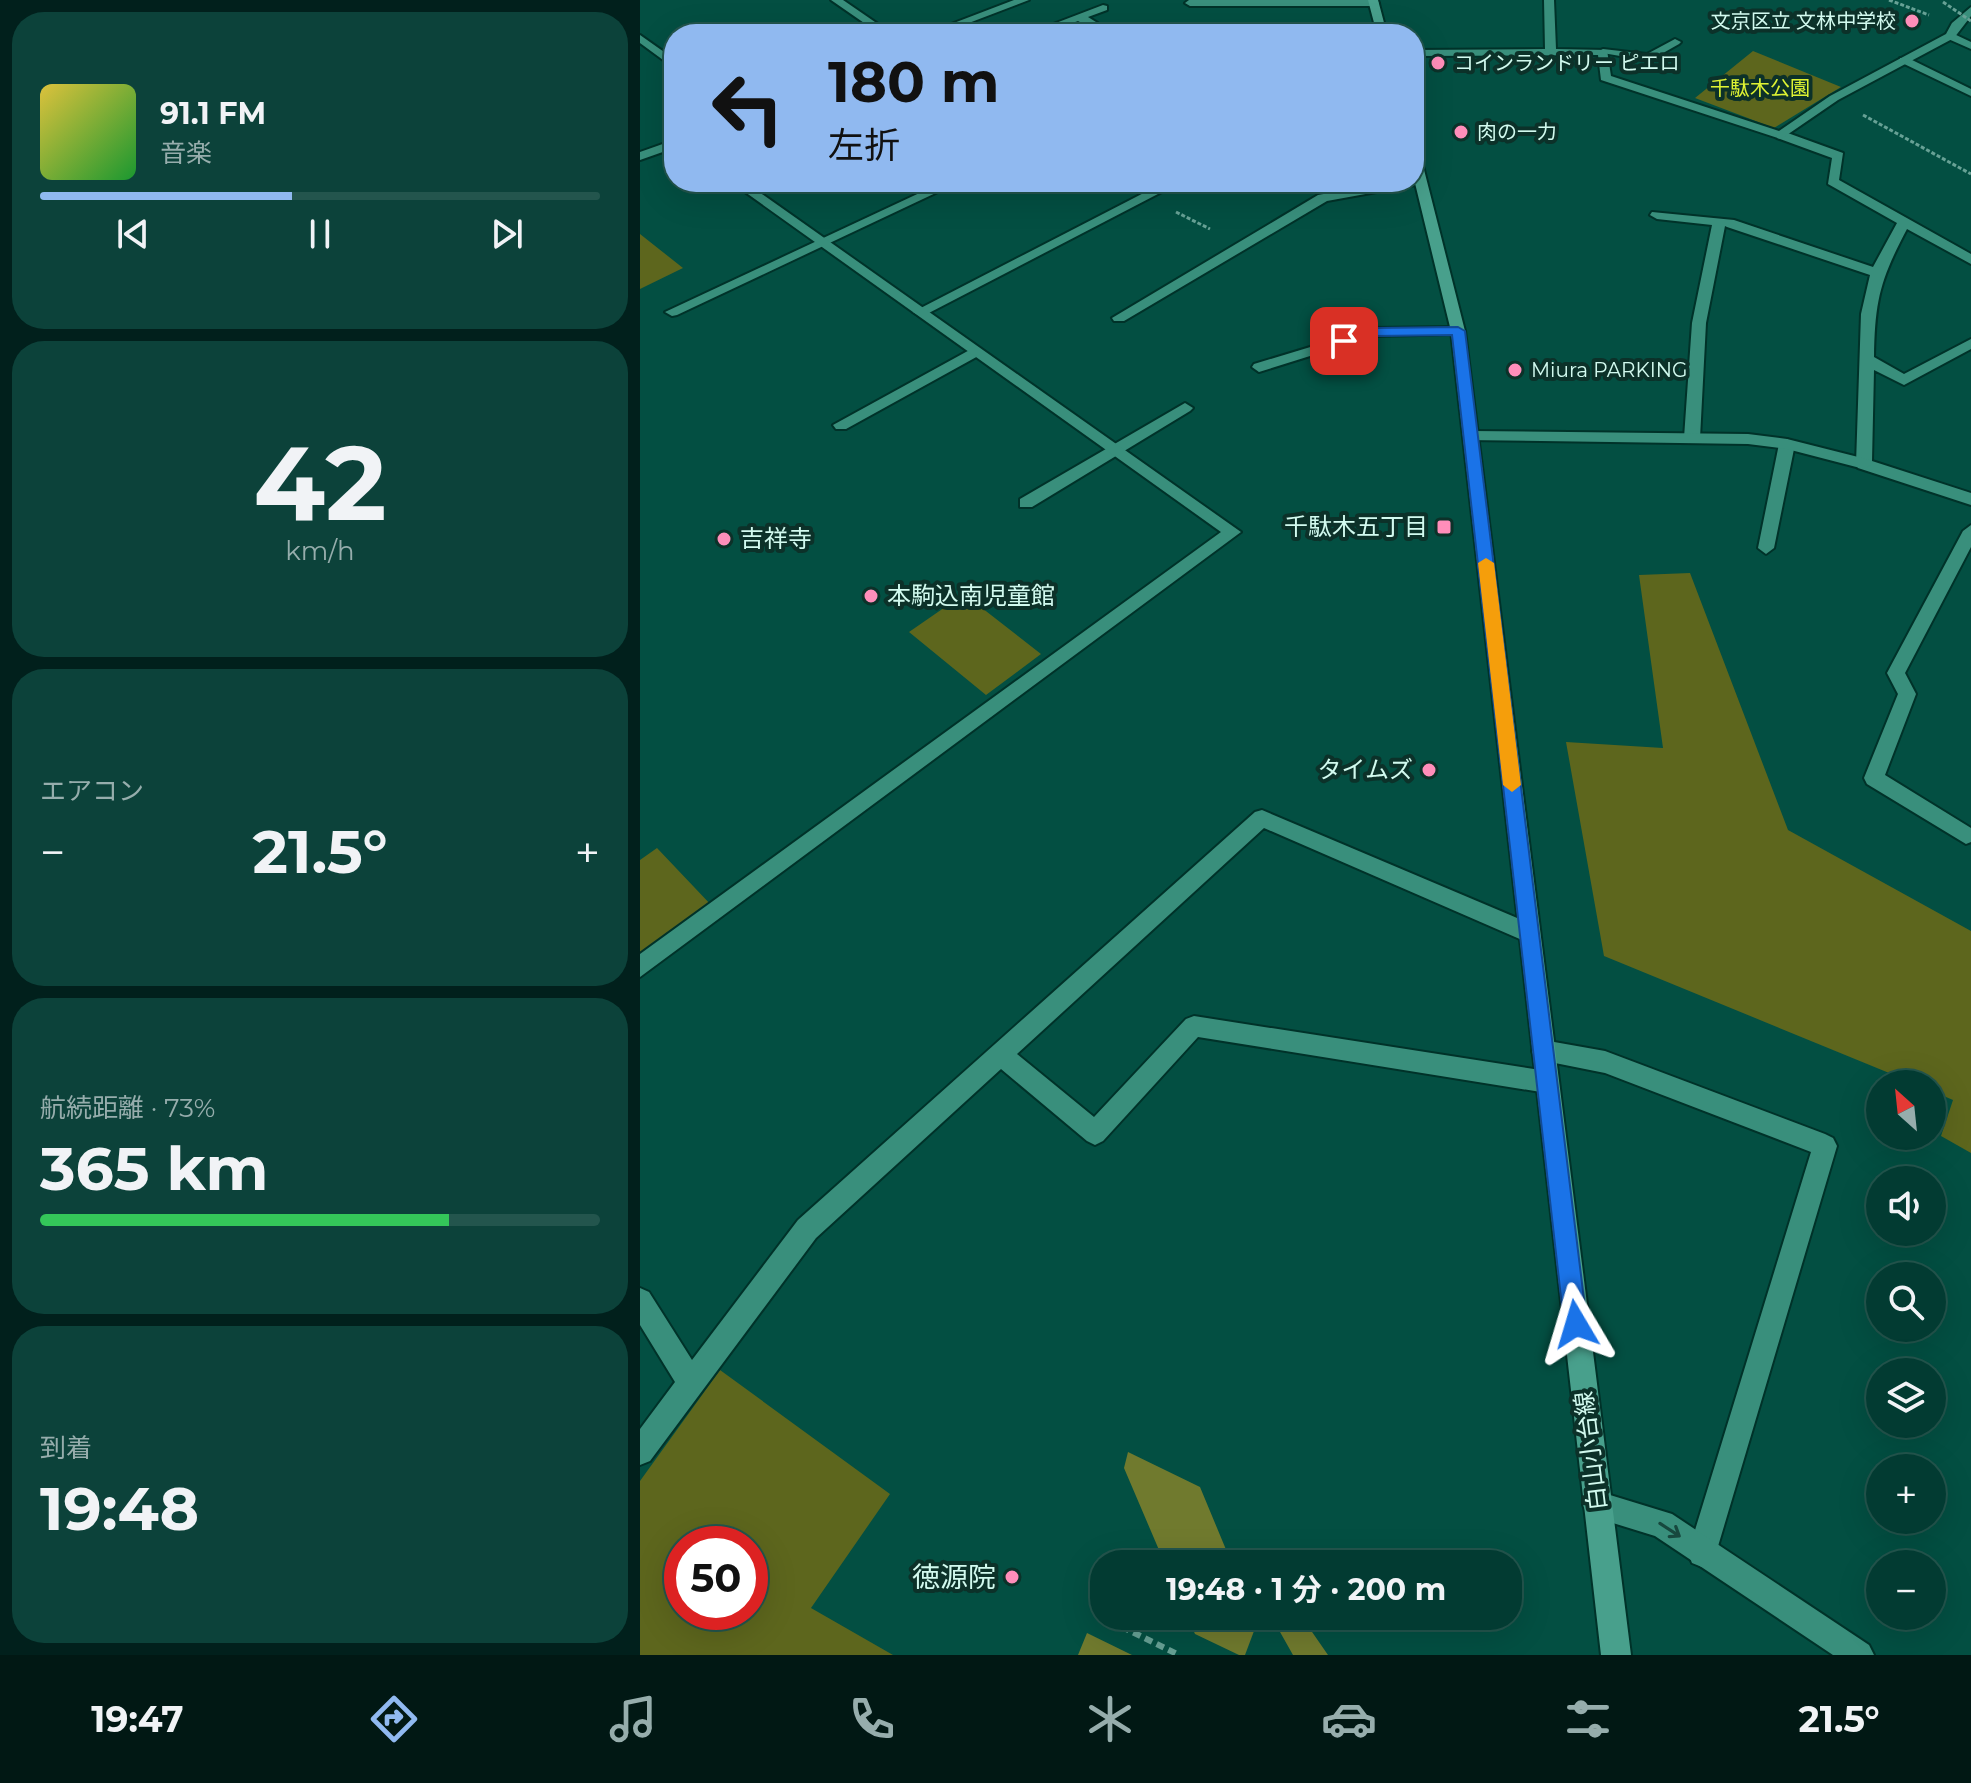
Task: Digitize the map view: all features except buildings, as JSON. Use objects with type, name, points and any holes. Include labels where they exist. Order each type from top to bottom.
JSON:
[{"type":"main road","points":[[1374,2],[1380,24]]},
{"type":"main road","name":"白山小台線","points":[[1418,192],[1458,331],[1616,1655]]},
{"type":"street","points":[[836,0],[872,24]]},
{"type":"street","points":[[958,24],[1024,0]]},
{"type":"street","points":[[1549,0],[1551,51]]},
{"type":"street","points":[[1190,3],[1374,2]]},
{"type":"street","points":[[1060,24],[1103,8]]},
{"type":"street","points":[[1781,135],[1834,98],[1953,31],[1971,10]]},
{"type":"street","points":[[1079,17],[1092,24]]},
{"type":"street","points":[[1953,31],[1971,46]]},
{"type":"street","points":[[640,38],[664,57]]},
{"type":"street","points":[[1424,53],[1603,52],[1649,58],[1675,42]]},
{"type":"street","points":[[1603,52],[1605,78],[1839,156],[1832,181],[1971,260]]},
{"type":"street","points":[[1904,60],[1971,93]]},
{"type":"street","points":[[640,156],[664,148]]},
{"type":"street","points":[[640,967],[1233,532],[751,192]]},
{"type":"street","points":[[672,312],[931,192]]},
{"type":"street","points":[[920,312],[1154,192]]},
{"type":"street","points":[[1119,318],[1323,198],[1355,192]]},
{"type":"street","points":[[1657,215],[1719,222],[1794,243],[1877,273]]},
{"type":"street","points":[[1864,464],[1868,314],[1877,273],[1905,220]]},
{"type":"street","points":[[1692,438],[1699,323],[1719,222]]},
{"type":"street","points":[[1259,367],[1373,332],[1458,331]]},
{"type":"street","points":[[1866,359],[1904,380],[1971,343]]},
{"type":"street","points":[[841,425],[975,352]]},
{"type":"street","points":[[1026,503],[1185,408]]},
{"type":"street","points":[[1471,436],[1748,439],[1787,444],[1864,464],[1971,499]]},
{"type":"street","points":[[1766,548],[1787,444]]},
{"type":"street","points":[[1966,835],[1874,778],[1907,694],[1896,673],[1971,531]]},
{"type":"street","points":[[640,1451],[807,1229],[1262,818],[1529,933]]},
{"type":"street","points":[[1000,1054],[1095,1133],[1194,1026],[1547,1082]]},
{"type":"street","points":[[1543,1051],[1605,1062],[1825,1146],[1702,1553]]},
{"type":"street","points":[[640,1301],[691,1383]]},
{"type":"street","points":[[1597,1505],[1662,1524],[1859,1655]]},
{"type":"path","points":[[1889,0],[1953,31]]},
{"type":"path","points":[[1943,2],[1971,21]]},
{"type":"path","points":[[1834,98],[1971,174]]},
{"type":"path","points":[[1146,196],[1243,247]]},
{"type":"path","points":[[1128,1630],[1179,1655]]},
{"type":"green space","name":"千駄木公園","points":[[1753,51],[1841,87],[1774,128],[1695,98]]},
{"type":"green space","points":[[640,234],[683,268],[640,289]]},
{"type":"green space","points":[[1690,573],[1788,830],[1971,931],[1971,1153],[1946,1139],[1946,1121],[1953,1100],[1946,1097],[1946,1070],[1882,1070],[1604,956],[1566,742],[1663,748],[1639,575]]},
{"type":"green space","points":[[964,594],[1041,654],[986,695],[909,632]]},
{"type":"green space","points":[[657,848],[713,907],[640,960],[640,860]]},
{"type":"green space","points":[[720,1370],[890,1494],[811,1608],[893,1655],[640,1655],[640,1481]]},
{"type":"green space","points":[[1128,1452],[1200,1487],[1226,1550],[1159,1550],[1124,1468]]},
{"type":"green space","points":[[1193,1630],[1254,1630],[1245,1655],[1195,1634]]},
{"type":"green space","points":[[1279,1630],[1311,1630],[1328,1655],[1293,1655]]},
{"type":"green space","points":[[1087,1633],[1132,1655],[1078,1655]]},
{"type":"slow traffic","points":[[1486,563],[1512,785]]},
{"type":"place","name":"文京区立 文林中学校","points":[[1912,21]]},
{"type":"place","name":"コインランドリー ピエロ","points":[[1438,63]]},
{"type":"place","name":"肉の一力","points":[[1461,132]]},
{"type":"place","name":"Miura PARKING","points":[[1515,370]]},
{"type":"place","name":"千駄木五丁目","points":[[1444,527]]},
{"type":"place","name":"吉祥寺","points":[[724,539]]},
{"type":"place","name":"本駒込南児童館","points":[[871,596]]},
{"type":"place","name":"タイムズ","points":[[1429,770]]},
{"type":"place","name":"徳源院","points":[[1012,1577]]},
{"type":"route","points":[[1344,341],[1373,332],[1458,331],[1576,1324]]}]
